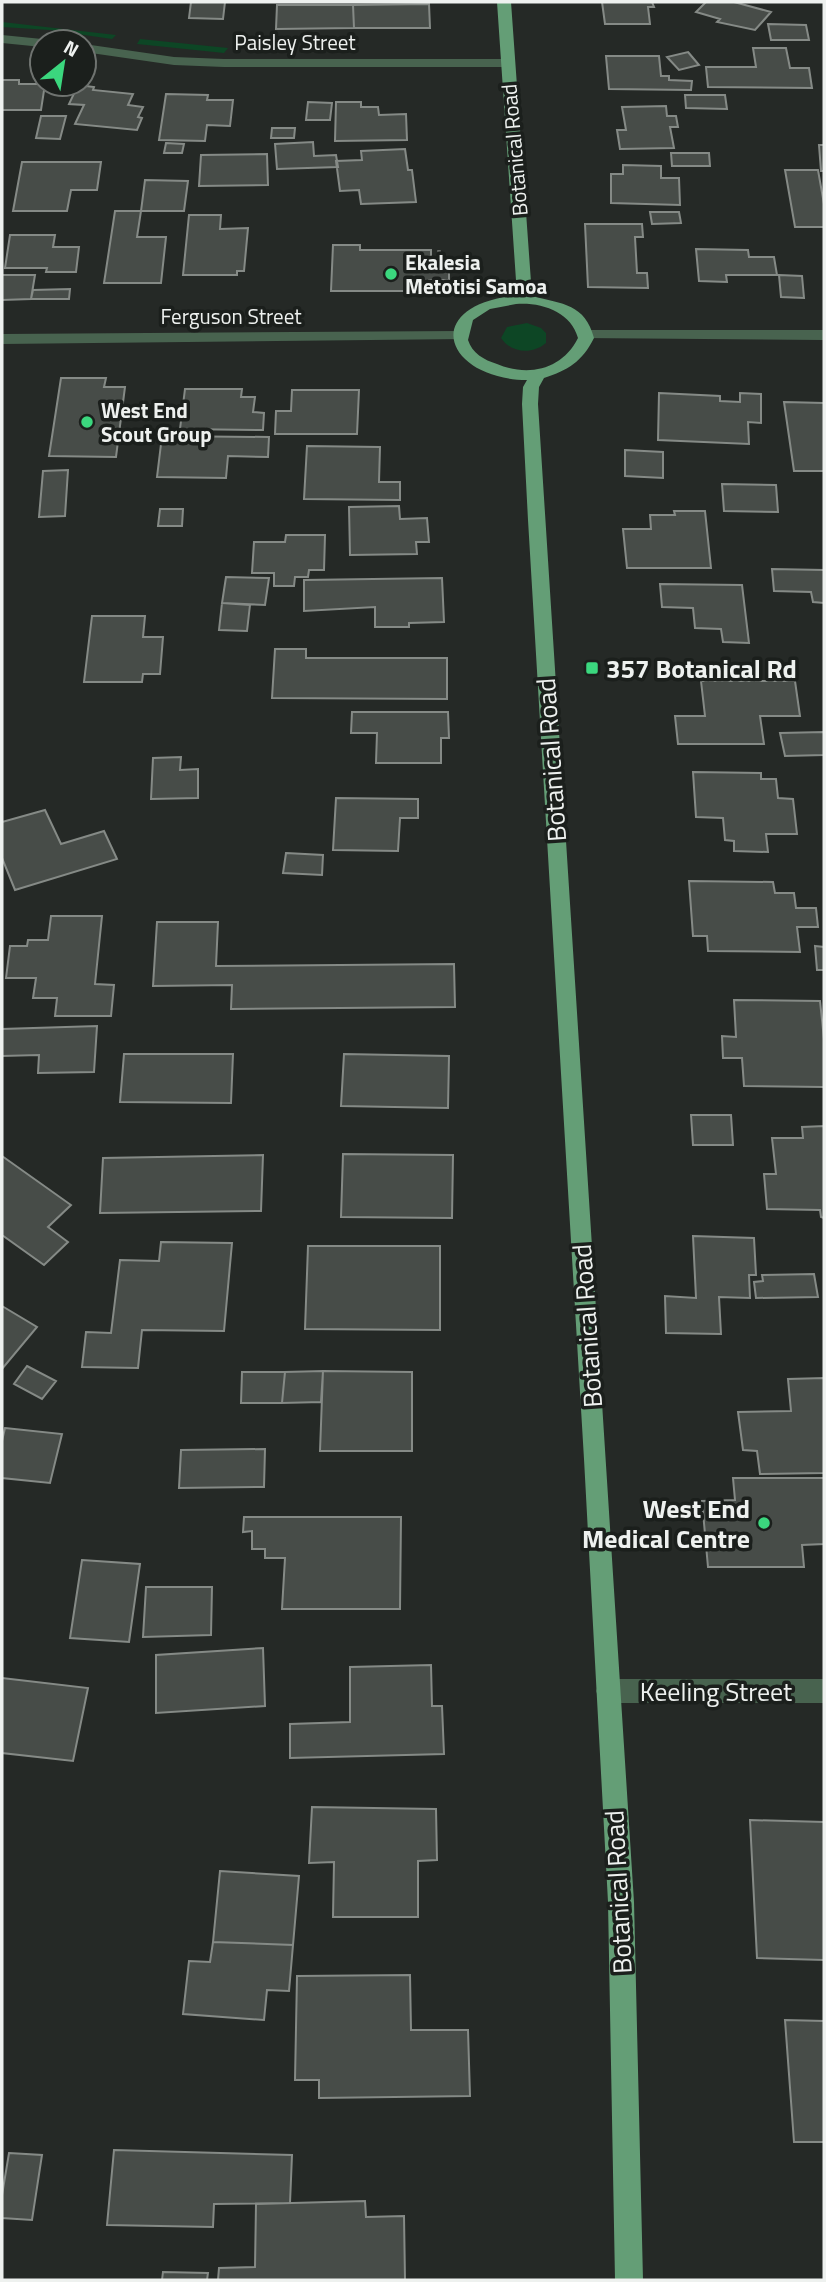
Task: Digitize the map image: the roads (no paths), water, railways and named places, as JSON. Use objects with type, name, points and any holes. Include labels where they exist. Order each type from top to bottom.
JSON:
[{"type":"main road","name":"Botanical Road","points":[[503,2],[525,299]]},
{"type":"main road","points":[[525,299],[559,306],[582,324],[586,335],[585,346],[579,356],[569,364],[538,374],[500,372],[471,357],[463,347],[460,336],[462,326],[479,309],[500,301],[525,299]]},
{"type":"main road","name":"Botanical Road","points":[[538,374],[530,395],[533,468],[596,1459],[621,1902],[629,2280]]},
{"type":"street","points":[[2,39],[28,42]]},
{"type":"street","name":"Paisley Street","points":[[98,50],[174,61],[224,63],[506,63]]},
{"type":"street","points":[[586,335],[824,335]]},
{"type":"street","name":"Ferguson Street","points":[[2,339],[460,336]]},
{"type":"street","name":"Keeling Street","points":[[608,1692],[824,1691]]},
{"type":"place","name":"Ekalesia Metotisi Samoa","points":[[391,274]]},
{"type":"place","name":"West End Scout Group","points":[[87,422]]},
{"type":"place","name":"357 Botanical Rd","points":[[592,668]]},
{"type":"place","name":"West End Medical Centre","points":[[764,1523]]}]
